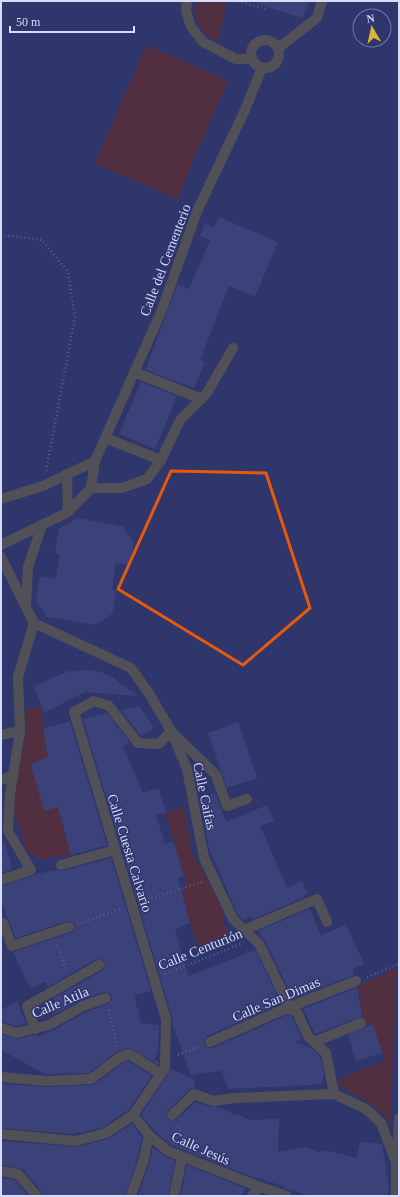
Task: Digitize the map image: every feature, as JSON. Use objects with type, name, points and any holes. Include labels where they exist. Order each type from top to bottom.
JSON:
[{"type":"street","points":[[187,1],[186,10],[191,27],[203,42],[236,59],[252,59]]},
{"type":"street","points":[[278,48],[317,18],[322,1]]},
{"type":"street","points":[[259,41],[270,41],[278,48],[278,59],[275,64],[270,67],[262,68],[255,64],[252,59],[252,48],[259,41]]},
{"type":"street","name":"Calle del Cementerio","points":[[91,488],[95,461],[161,312],[198,209],[245,110],[262,68]]},
{"type":"street","points":[[1,545],[68,512],[91,488],[122,488],[147,479],[161,460],[180,420],[207,393],[233,348]]},
{"type":"street","points":[[134,372],[202,399]]},
{"type":"street","points":[[105,438],[161,460]]},
{"type":"street","points":[[1,499],[43,486],[95,461]]},
{"type":"street","points":[[67,474],[68,512]]},
{"type":"street","points":[[26,608],[28,566],[42,525]]},
{"type":"street","points":[[1,557],[34,623],[18,677],[20,731],[4,832],[31,870],[1,880]]},
{"type":"street","name":"Calle Caifas","points":[[34,623],[131,668],[150,695],[171,731],[187,769],[204,858],[234,919],[259,944],[285,997],[287,1008]]},
{"type":"street","name":"Calle Cuesta Calvario","points":[[133,1115],[165,1068],[166,1019],[74,712],[94,700],[108,706],[138,742],[159,744],[171,731]]},
{"type":"street","points":[[1,735],[20,731]]},
{"type":"street","points":[[171,731],[216,775],[227,806],[247,799]]},
{"type":"street","points":[[1,780],[13,775]]},
{"type":"street","points":[[61,865],[115,850]]},
{"type":"street","points":[[244,930],[317,899],[327,922]]},
{"type":"street","points":[[2,921],[12,946],[52,934],[69,927]]},
{"type":"street","points":[[35,1029],[27,1006],[98,965]]},
{"type":"street","name":"Calle San Dimas","points":[[210,1042],[287,1008],[356,982]]},
{"type":"street","name":"Calle Atila","points":[[1,1028],[16,1033],[49,1025],[83,1006],[106,998]]},
{"type":"street","points":[[287,1008],[297,1012],[308,1036],[326,1053],[334,1094]]},
{"type":"street","points":[[314,1042],[361,1023]]},
{"type":"street","points":[[1,1077],[46,1081],[91,1079],[119,1058],[130,1054],[161,1074]]},
{"type":"street","points":[[172,1115],[194,1094],[213,1100],[334,1094],[366,1109],[381,1123],[396,1162]]},
{"type":"street","points":[[1,1134],[76,1141],[106,1133],[133,1115]]},
{"type":"street","name":"Calle Jesús","points":[[133,1115],[149,1135],[168,1151],[287,1196]]},
{"type":"street","points":[[396,1196],[396,1162],[399,1118]]},
{"type":"street","points":[[131,1196],[144,1159],[149,1135]]},
{"type":"street","points":[[174,1196],[182,1157]]},
{"type":"street","points":[[1,1171],[18,1174],[37,1196]]},
{"type":"street","points":[[252,1196],[260,1187]]},
{"type":"path","points":[[238,1],[266,9],[266,7]]},
{"type":"path","points":[[1,237],[6,235],[42,240],[68,272],[75,317],[43,486]]},
{"type":"path","points":[[52,934],[72,981]]},
{"type":"path","name":"Calle Centurión","points":[[154,978],[254,939]]},
{"type":"path","points":[[356,982],[399,964]]},
{"type":"path","points":[[165,1060],[210,1042]]},
{"type":"path","points":[[168,1151],[184,1137],[172,1115]]},
{"type":"highlighted area","points":[[171,471],[266,473],[310,608],[243,665],[118,589]]},
{"type":"shaded area","points":[[195,1],[227,2],[218,41],[206,33],[199,25],[195,15]]},
{"type":"shaded area","points":[[146,45],[228,80],[177,199],[95,164]]},
{"type":"shaded area","points":[[42,706],[42,722],[48,757],[32,765],[44,811],[58,807],[71,855],[39,859],[27,851],[14,813],[15,794],[26,730],[25,710]]},
{"type":"shaded area","points":[[184,806],[192,853],[208,880],[223,912],[224,923],[232,942],[201,953],[190,923],[182,892],[187,887],[166,813]]},
{"type":"shaded area","points":[[397,968],[390,1128],[385,1117],[375,1107],[338,1084],[338,1081],[341,1078],[385,1061],[373,1024],[365,1027],[357,986]]},
{"type":"building","points":[[258,1],[309,1],[303,18],[258,4]]},
{"type":"building","points":[[219,217],[278,242],[255,297],[229,286],[200,360],[205,362],[194,388],[146,370],[146,368],[178,284],[189,289],[210,240],[200,236],[205,224],[214,228]]},
{"type":"building","points":[[141,382],[177,396],[155,449],[119,434]]},
{"type":"building","points":[[77,518],[122,526],[134,542],[130,565],[116,563],[112,589],[116,590],[113,613],[96,625],[47,617],[36,600],[40,576],[56,579],[60,554],[55,553],[59,529]]},
{"type":"building","points":[[89,670],[101,672],[112,677],[138,696],[85,692],[44,713],[34,686],[69,671]]},
{"type":"building","points":[[139,706],[151,723],[153,729],[141,736],[121,710]]},
{"type":"building","points":[[107,713],[130,743],[123,747],[143,793],[159,788],[166,813],[156,815],[165,844],[173,841],[184,876],[178,878],[190,923],[175,929],[188,976],[255,950],[279,999],[280,1004],[207,1036],[204,1041],[204,1045],[209,1048],[213,1048],[287,1015],[292,1017],[302,1039],[295,1042],[312,1049],[320,1056],[324,1075],[321,1084],[228,1089],[222,1071],[191,1075],[172,1023],[172,1017],[83,719]]},
{"type":"building","points":[[70,722],[107,845],[71,855],[58,807],[44,811],[31,764],[48,757],[43,728]]},
{"type":"building","points":[[238,722],[257,778],[227,788],[208,733]]},
{"type":"building","points":[[215,793],[226,822],[267,805],[274,821],[260,826],[287,888],[302,881],[307,893],[304,895],[305,897],[253,919],[251,916],[243,920],[238,915],[209,848],[205,830],[210,829],[199,799]]},
{"type":"building","points":[[5,842],[12,869],[1,873],[1,843]]},
{"type":"building","points":[[111,858],[151,991],[134,995],[141,1023],[159,1025],[158,1051],[154,1060],[159,1062],[159,1065],[129,1048],[115,1053],[89,1073],[45,1074],[1,1050],[1,1035],[17,1039],[34,1035],[38,1036],[52,1031],[86,1012],[108,1004],[112,1000],[112,996],[110,993],[104,992],[80,1000],[54,1015],[51,1009],[57,1006],[53,998],[102,971],[105,965],[103,960],[96,959],[48,987],[45,982],[30,988],[13,952],[71,933],[74,931],[75,925],[73,922],[67,921],[16,938],[7,918],[1,899],[1,886],[36,874],[57,870],[63,871]]},
{"type":"building","points":[[310,909],[321,936],[346,924],[364,964],[353,969],[354,975],[292,999],[291,994],[265,941],[258,931]]},
{"type":"building","points":[[357,988],[362,1017],[315,1034],[303,1009]]},
{"type":"building","points":[[17,1001],[26,1024],[16,1026],[4,1022],[1,1017],[1,1010]]},
{"type":"building","points":[[373,1024],[382,1053],[356,1061],[348,1035]]},
{"type":"building","points":[[128,1061],[152,1076],[128,1110],[103,1127],[75,1134],[1,1128],[1,1084],[46,1087],[91,1085],[95,1084]]},
{"type":"building","points":[[171,1069],[194,1079],[195,1088],[190,1089],[167,1111],[166,1116],[170,1121],[176,1120],[196,1102],[211,1107],[219,1107],[250,1120],[279,1119],[278,1152],[308,1147],[317,1152],[329,1151],[356,1158],[360,1142],[382,1144],[389,1186],[388,1196],[310,1196],[284,1188],[284,1186],[250,1176],[171,1145],[154,1130],[141,1115]]},
{"type":"building","points":[[132,1124],[142,1137],[138,1157],[125,1196],[43,1196],[42,1192],[23,1169],[1,1165],[1,1141],[77,1147],[108,1139]]},
{"type":"building","points":[[153,1147],[164,1156],[175,1161],[168,1196],[138,1196],[150,1161]]},
{"type":"building","points":[[187,1165],[245,1188],[242,1196],[181,1196]]},
{"type":"building","points":[[1,1178],[15,1180],[28,1196],[1,1196]]}]
